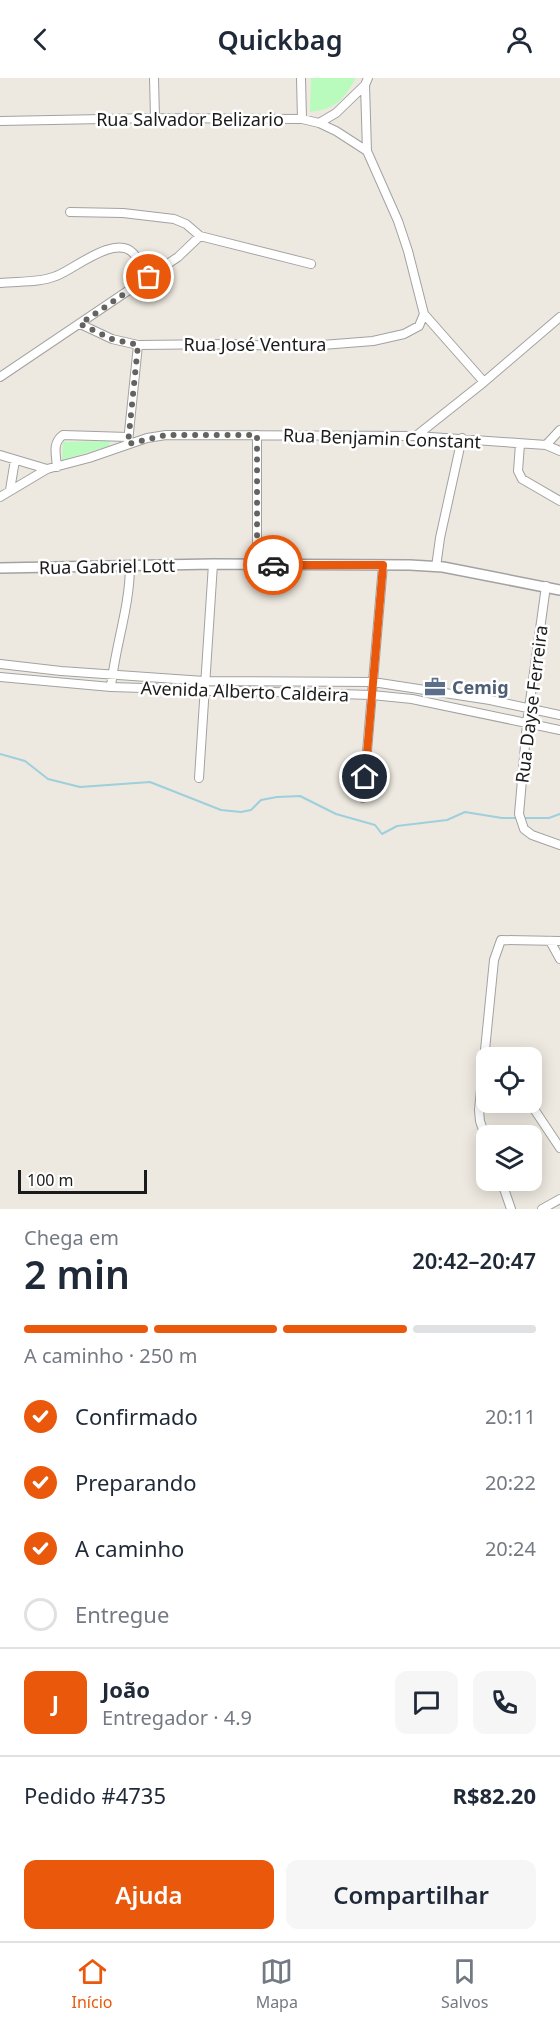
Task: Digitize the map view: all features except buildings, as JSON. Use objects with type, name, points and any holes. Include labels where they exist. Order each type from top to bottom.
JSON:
[{"type":"street","points":[[154,78],[154,118]]},
{"type":"street","points":[[302,78],[302,119]]},
{"type":"street","points":[[318,123],[336,113],[367,81]]},
{"type":"street","points":[[367,81],[367,152],[398,221],[424,314],[484,382]]},
{"type":"street","name":"Rua Salvador Belizario","points":[[0,121],[154,118],[302,119],[336,131],[367,152]]},
{"type":"street","points":[[70,212],[123,213],[174,219],[186,224],[201,236],[311,264]]},
{"type":"street","points":[[0,377],[178,257],[201,236]]},
{"type":"street","points":[[0,283],[47,279],[60,275],[98,253],[120,248],[134,253],[149,277]]},
{"type":"street","name":"Rua José Ventura","points":[[80,324],[112,339],[138,345],[230,344],[297,347],[373,341],[412,331],[419,326],[424,314]]},
{"type":"street","points":[[416,436],[560,317]]},
{"type":"street","points":[[57,467],[55,446],[63,435],[128,440],[138,345]]},
{"type":"street","points":[[546,445],[560,430]]},
{"type":"street","name":"Rua Benjamin Constant","points":[[0,497],[47,469],[89,458],[128,440],[166,435],[416,436],[546,445],[560,451]]},
{"type":"street","points":[[257,435],[257,565]]},
{"type":"street","points":[[436,567],[462,438]]},
{"type":"street","points":[[520,444],[518,471],[522,479],[560,501]]},
{"type":"street","points":[[0,455],[47,469]]},
{"type":"street","points":[[10,490],[15,460]]},
{"type":"street","points":[[199,778],[213,564]]},
{"type":"street","name":"Rua Gabriel Lott","points":[[0,568],[213,564],[436,567],[560,590]]},
{"type":"street","points":[[111,687],[128,601],[130,565]]},
{"type":"street","points":[[363,798],[383,565]]},
{"type":"street","name":"Rua Dayse Ferreira","points":[[546,586],[527,723],[520,818],[524,829],[532,835],[560,844]]},
{"type":"street","name":"Avenida Alberto Caldeira","points":[[0,664],[204,681],[373,682],[490,700],[560,715]]},
{"type":"street","name":"Avenida Alberto Caldeira","points":[[0,677],[111,687],[372,694],[412,699],[560,730]]},
{"type":"street","points":[[481,1125],[478,1110],[494,960],[501,940],[560,941]]},
{"type":"street","points":[[550,941],[560,959]]},
{"type":"street","points":[[537,1113],[560,1148]]},
{"type":"street","points":[[505,1191],[511,1209]]},
{"type":"street","points":[[542,1209],[560,1198]]},
{"type":"green space","points":[[311,78],[356,78],[347,92],[333,106],[310,112]]},
{"type":"green space","points":[[110,441],[109,446],[62,460],[63,442]]},
{"type":"waterway","points":[[0,754],[25,761],[48,779],[80,787],[150,782],[221,810],[241,812],[251,810],[261,800],[300,796],[336,814],[375,825],[382,834],[397,826],[447,820],[465,812],[502,818],[549,818],[560,814]]},
{"type":"way so far","points":[[149,277],[80,324],[112,339],[138,345],[130,406],[128,444],[166,435],[257,435],[257,565],[273,565]]},
{"type":"place","name":"Cemig","points":[[435,687]]},
{"type":"route","points":[[273,565],[383,565],[365,777]]}]
